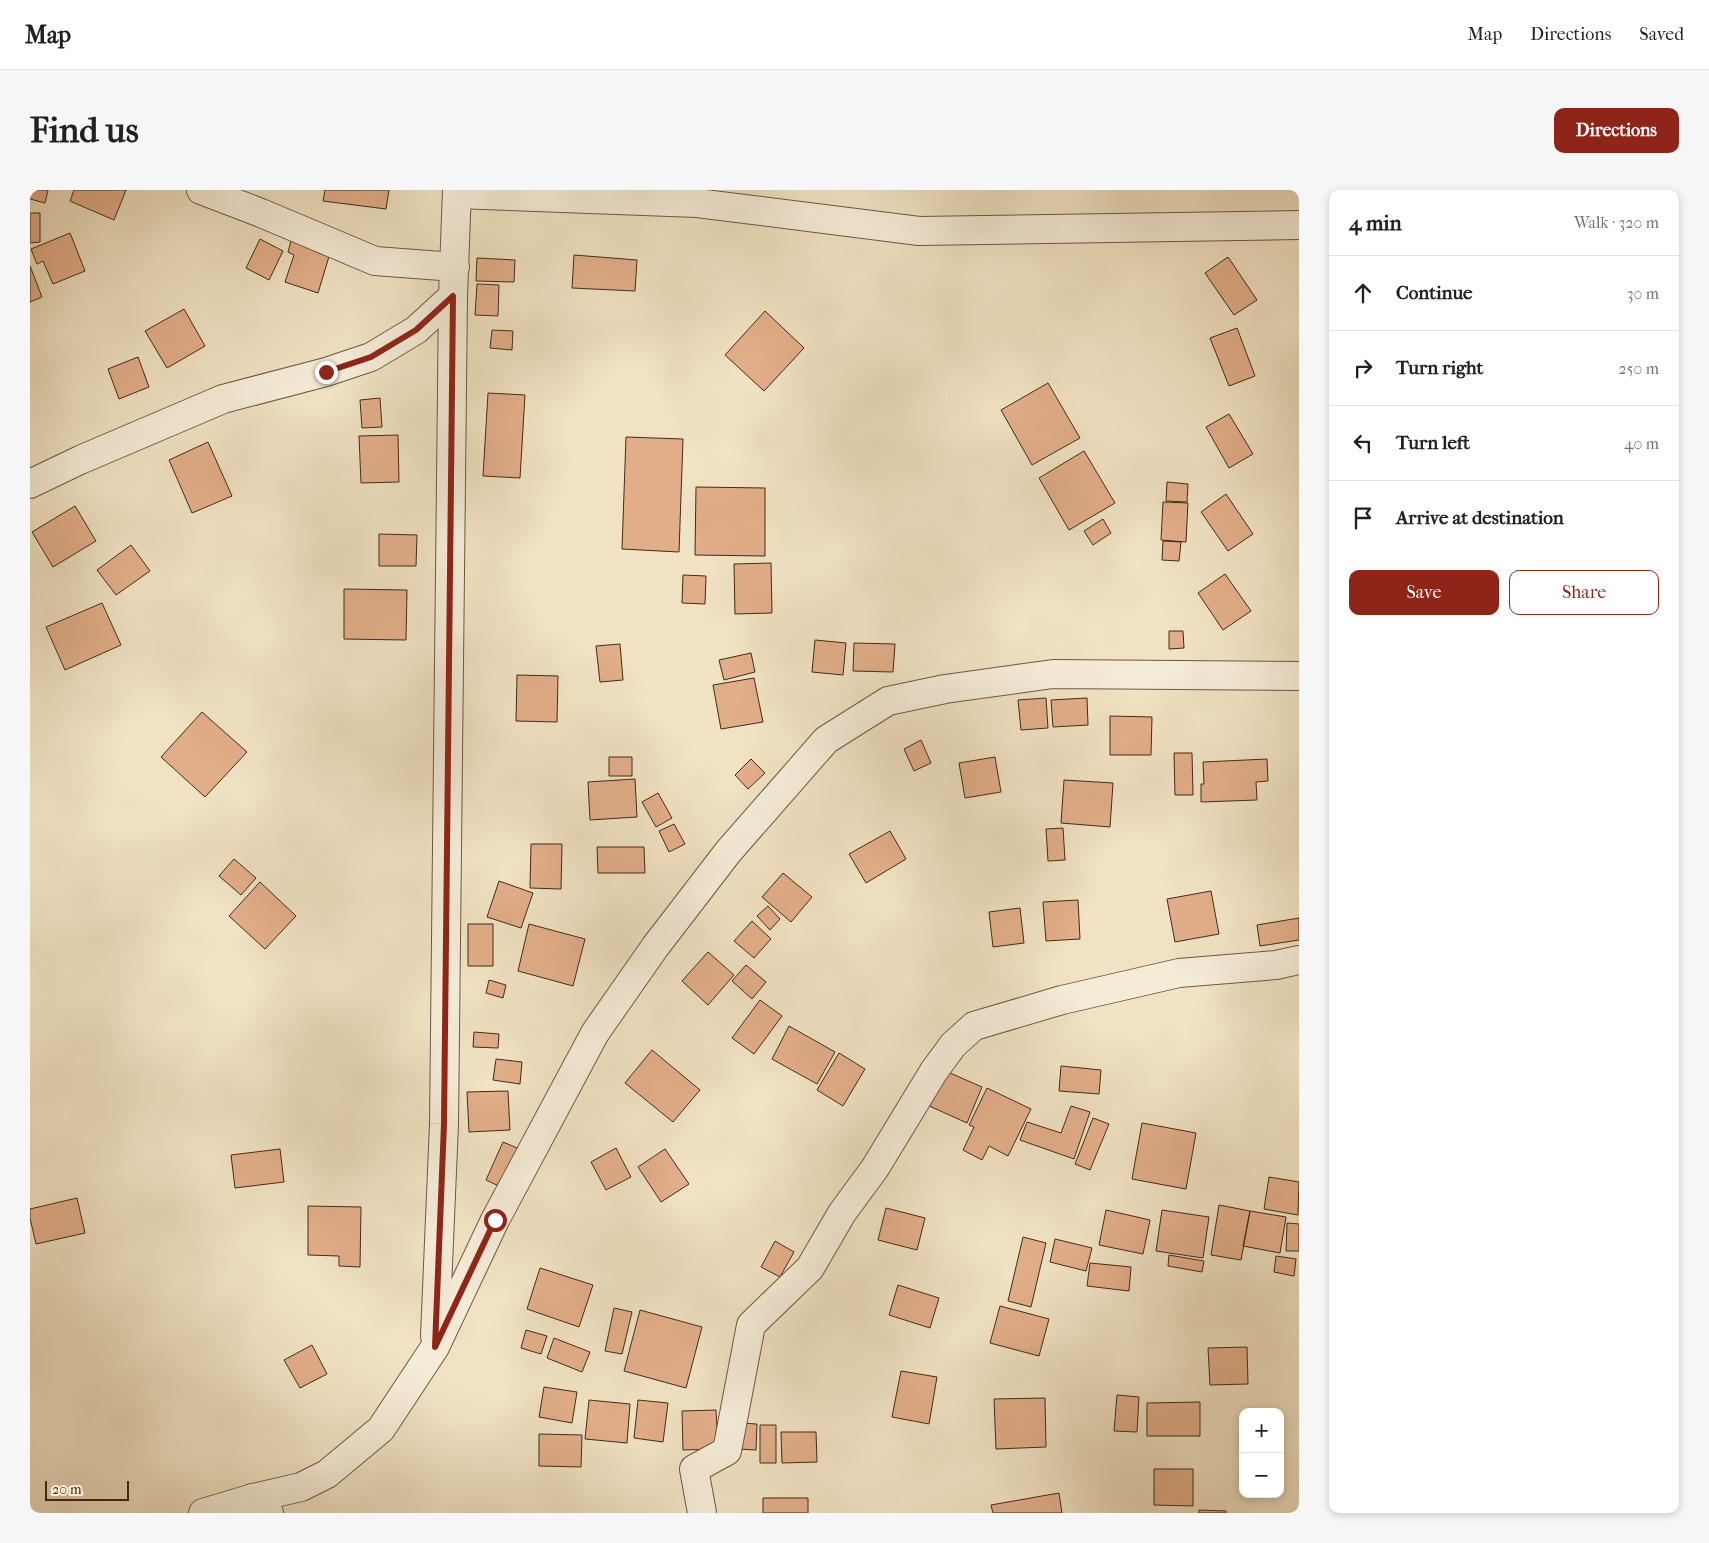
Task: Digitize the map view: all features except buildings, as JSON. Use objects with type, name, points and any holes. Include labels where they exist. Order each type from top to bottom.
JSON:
[{"type":"street","points":[[202,190],[261,212],[375,260],[455,266]]},
{"type":"street","points":[[435,1347],[444,1124],[453,296],[457,192],[697,203],[919,231],[1299,225]]},
{"type":"street","points":[[30,484],[80,460],[223,399],[326,372],[371,357],[416,330],[453,296]]},
{"type":"street","points":[[203,1513],[261,1505],[301,1487],[327,1474],[381,1429],[435,1347],[495,1220],[595,1033],[654,947],[728,852],[826,740],[888,701],[945,689],[1053,674],[1299,676]]},
{"type":"street","points":[[702,1513],[694,1470],[727,1451],[751,1325],[810,1268],[842,1214],[875,1168],[934,1071],[953,1045],[967,1032],[974,1026],[1004,1016],[1062,1000],[1179,973],[1276,965],[1299,960]]},
{"type":"route","points":[[326,372],[371,357],[416,330],[453,296],[444,1124],[435,1347],[495,1220]]}]
